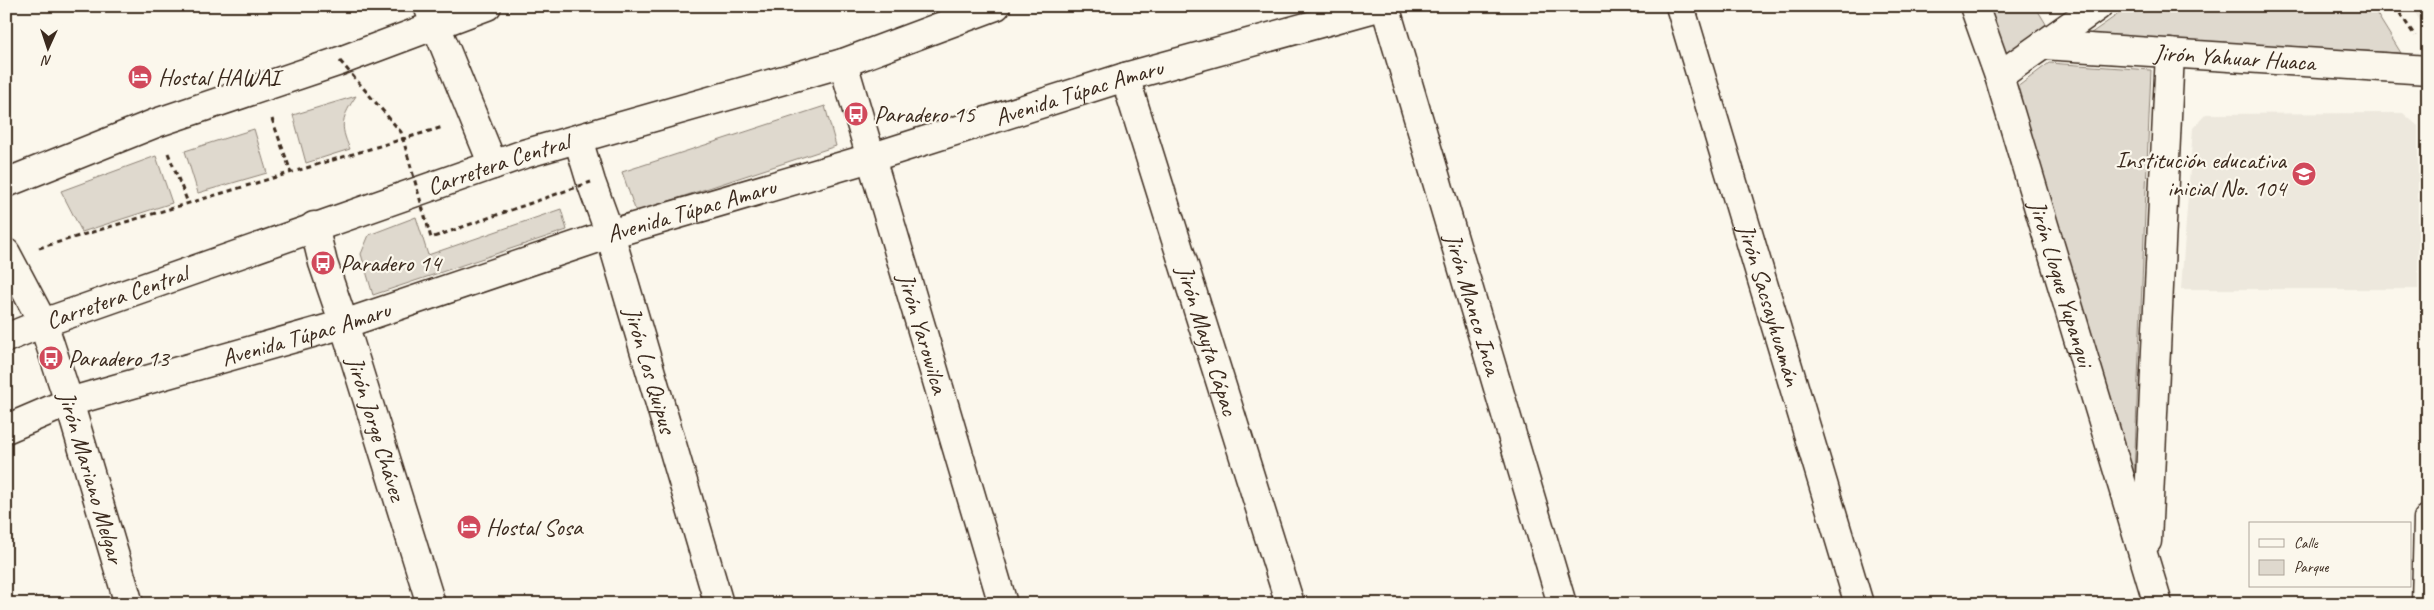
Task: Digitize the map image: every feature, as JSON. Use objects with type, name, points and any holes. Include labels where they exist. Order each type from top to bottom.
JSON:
[{"type":"main road","points":[[6,183],[156,123],[340,61],[432,17],[486,6]]},
{"type":"main road","name":"Carretera Central","points":[[6,338],[314,226],[524,154],[843,63],[996,6]]},
{"type":"main road","name":"Avenida Túpac Amaru","points":[[6,429],[69,402],[344,324],[610,234],[870,158],[1126,77],[1383,6]]},
{"type":"main road","name":"Jirón Manco Inca","points":[[1383,6],[1562,604]]},
{"type":"main road","name":"Jirón Sacsayhuamán","points":[[1680,6],[1859,604]]},
{"type":"main road","name":"Jirón Lloque Yupanqui","points":[[1974,6],[1999,76],[2158,604]]},
{"type":"main road","points":[[1999,76],[2098,6]]},
{"type":"main road","points":[[432,17],[493,165]]},
{"type":"main road","name":"Jirón Yahuar Huaca","points":[[2043,45],[2428,70]]},
{"type":"main road","name":"Jirón Lloque Yupanqui","points":[[2146,561],[2170,53]]},
{"type":"main road","name":"Jirón Yarowilca","points":[[843,63],[1003,604]]},
{"type":"main road","name":"Jirón Mayta Cápac","points":[[1126,77],[1290,604]]},
{"type":"main road","name":"Jirón Los Quipus","points":[[578,139],[610,234],[719,604]]},
{"type":"main road","name":"Jirón Jorge Chávez","points":[[314,226],[323,264],[344,324],[430,604]]},
{"type":"main road","name":"Jirón Mariano Melgar","points":[[7,255],[43,323],[69,402],[129,604]]},
{"type":"main road","points":[[2426,604],[2428,519]]},
{"type":"path","points":[[2395,6],[2417,39]]},
{"type":"path","points":[[340,61],[401,132],[430,238],[591,182]]},
{"type":"path","points":[[262,88],[291,172]]},
{"type":"path","points":[[7,255],[475,118]]},
{"type":"path","points":[[156,123],[188,203]]},
{"type":"shaded area","points":[[2411,6],[2428,6],[2428,24],[2422,24]]},
{"type":"shaded area","name":"Institución educativa inicial No. 104","points":[[2403,113],[2418,126],[2418,289],[2181,289],[2193,128],[2206,114]]},
{"type":"green space","points":[[1982,6],[2035,6],[2046,24],[2003,60]]},
{"type":"green space","points":[[2130,6],[2372,6],[2401,53],[2087,36]]},
{"type":"green space","points":[[2049,63],[2151,70],[2134,474],[2012,91]]},
{"type":"green space","points":[[356,96],[345,116],[343,127],[350,149],[306,163],[293,115]]},
{"type":"green space","points":[[825,106],[836,146],[636,212],[622,172]]},
{"type":"green space","points":[[254,129],[267,173],[198,193],[185,151]]},
{"type":"green space","points":[[156,156],[172,203],[82,232],[61,191]]},
{"type":"green space","points":[[561,209],[567,230],[373,295],[361,254],[369,235],[416,217],[428,255]]},
{"type":"place","name":"Hostal HAWAI","points":[[140,77]]},
{"type":"place","name":"Paradero 15","points":[[856,114]]},
{"type":"place","name":"Institución educativa inicial No. 104","points":[[2304,174]]},
{"type":"place","name":"Paradero 14","points":[[323,263]]},
{"type":"place","name":"Paradero 13","points":[[51,358]]},
{"type":"place","name":"Hostal Sosa","points":[[469,527]]}]
